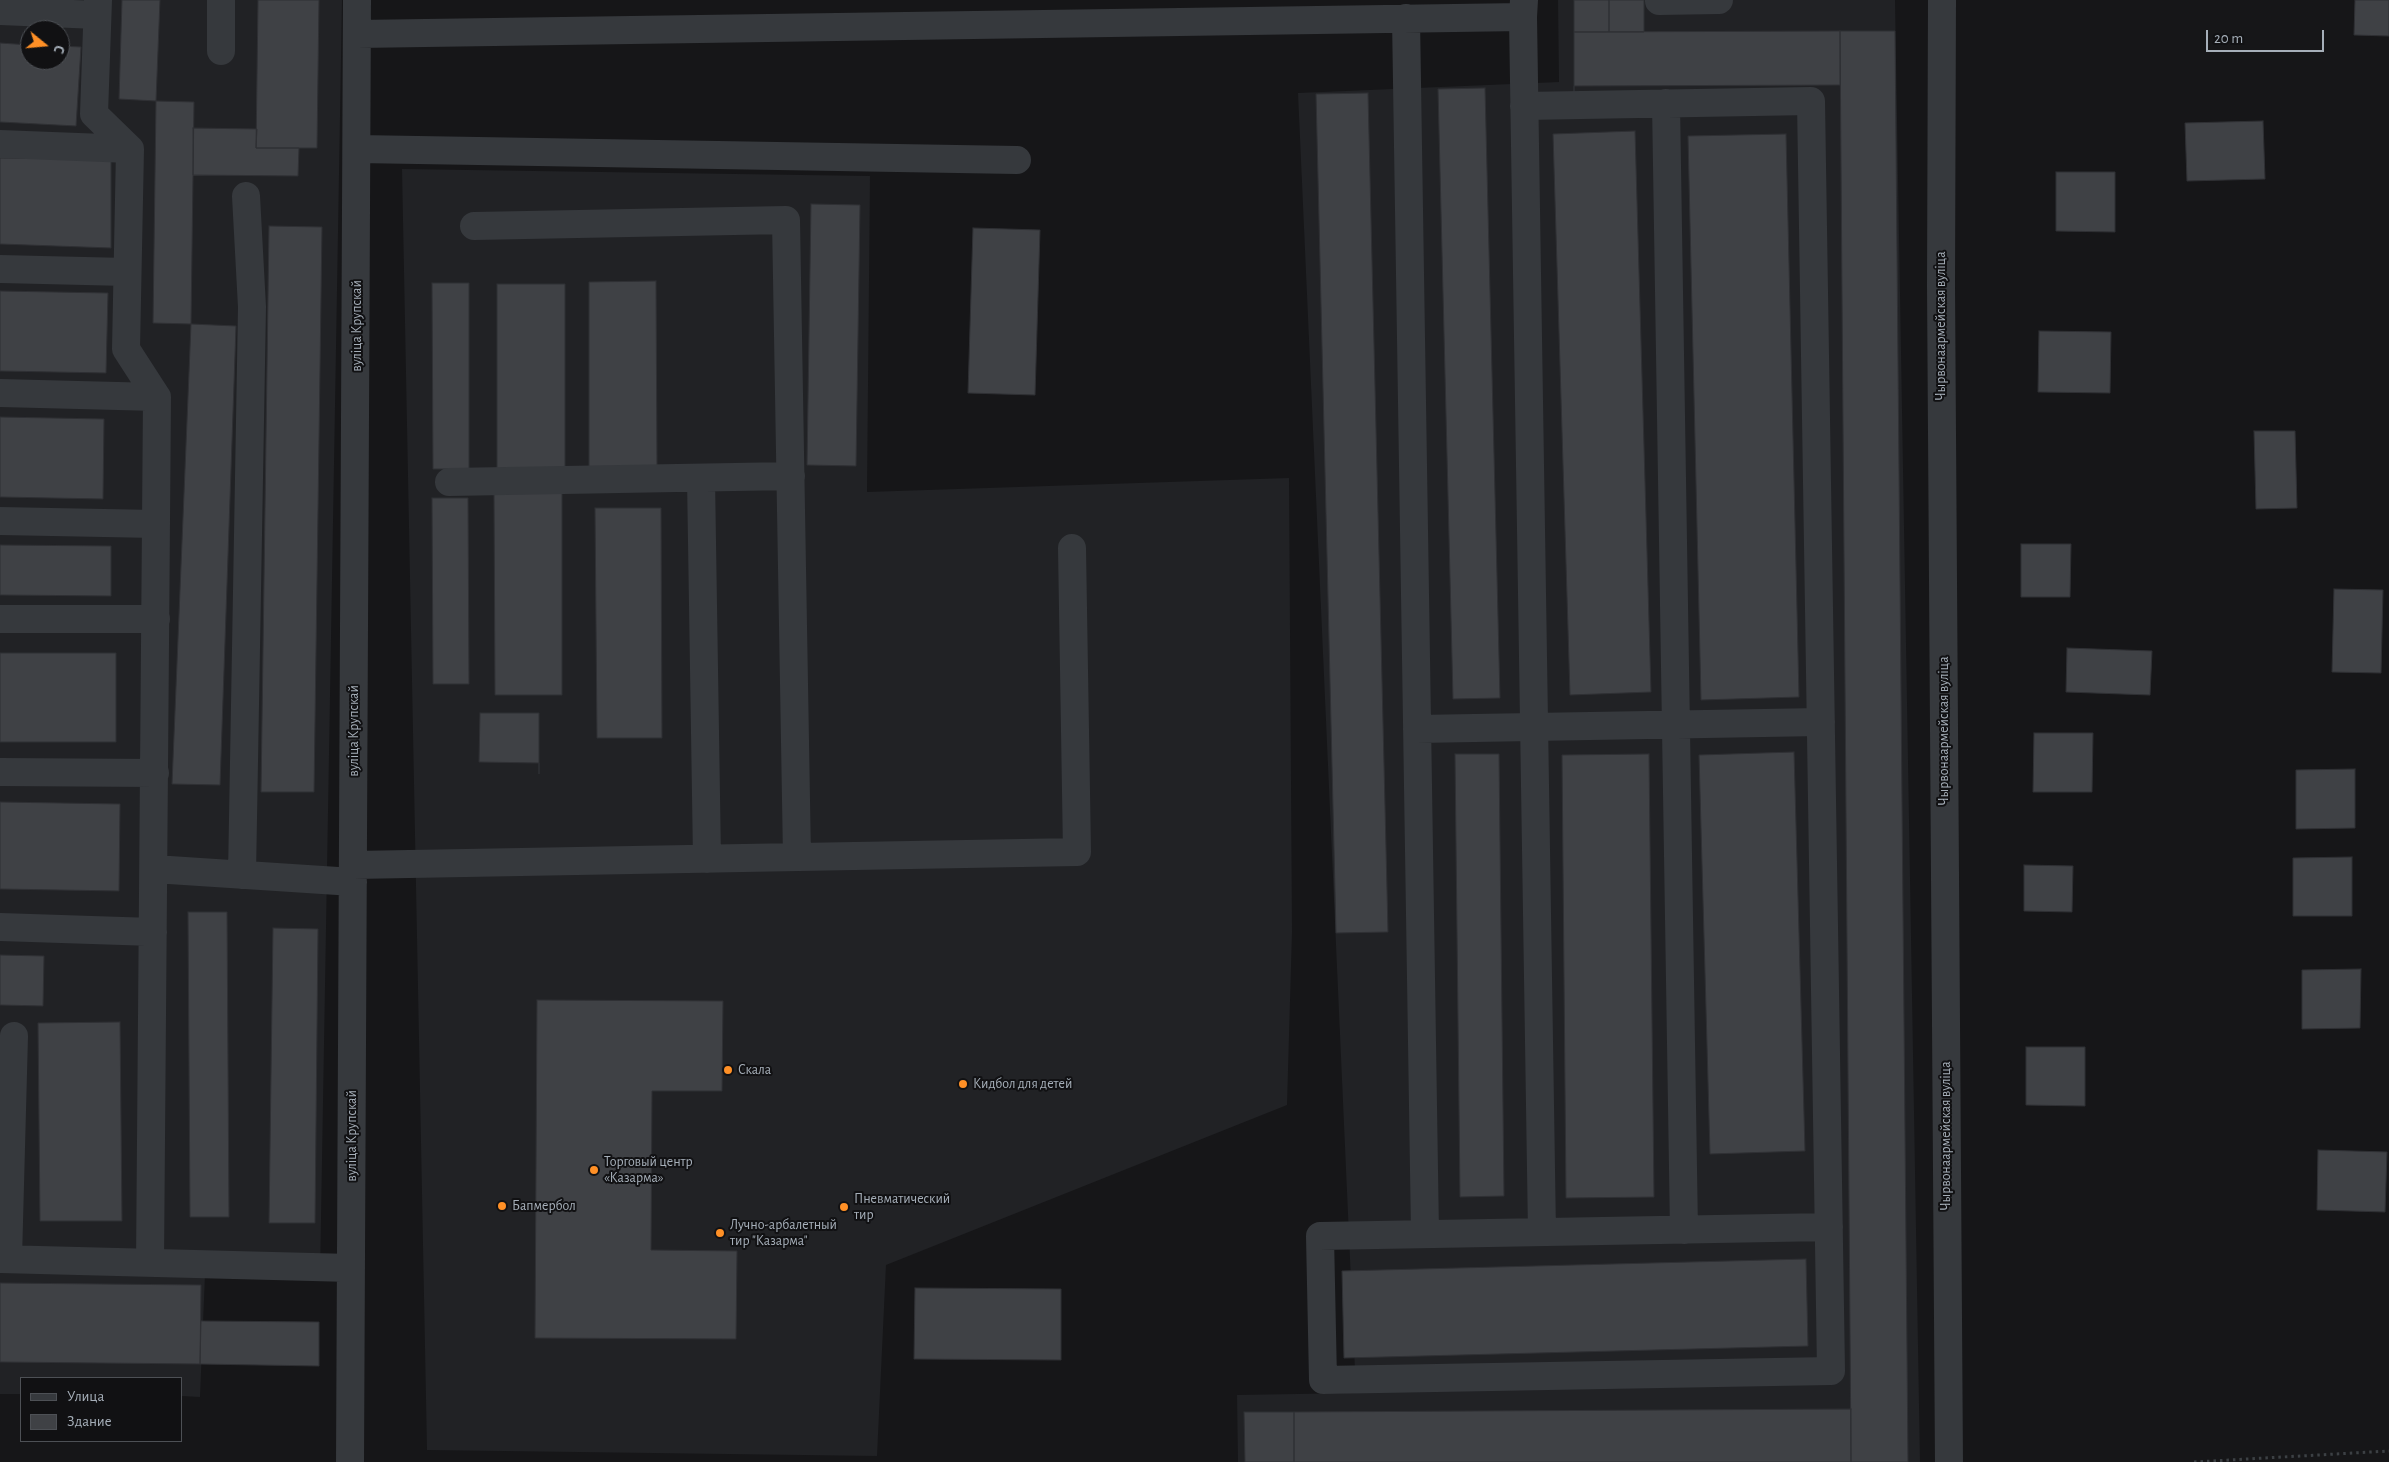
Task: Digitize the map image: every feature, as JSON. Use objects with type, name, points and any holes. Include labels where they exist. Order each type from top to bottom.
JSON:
[{"type":"street","points":[[220,0],[221,51]]},
{"type":"street","name":"вуліца Крупскай","points":[[350,1462],[358,149],[357,0]]},
{"type":"street","points":[[1659,1],[1720,0]]},
{"type":"street","name":"Чырвонаармейская вуліца","points":[[1942,0],[1941,286],[1948,1462]]},
{"type":"street","points":[[0,11],[97,8],[94,114],[130,149],[126,349],[157,397],[150,1263]]},
{"type":"street","points":[[357,34],[1406,18],[1524,8],[1542,1232]]},
{"type":"street","points":[[1406,18],[1425,1234]]},
{"type":"street","points":[[1524,106],[1811,101],[1829,1227],[1831,1371],[1323,1380],[1320,1236],[1829,1227]]},
{"type":"street","points":[[1666,103],[1684,1230]]},
{"type":"street","points":[[0,144],[130,149]]},
{"type":"street","points":[[358,149],[1017,160]]},
{"type":"street","points":[[242,875],[252,307],[246,196]]},
{"type":"street","points":[[474,226],[786,220],[797,857]]},
{"type":"street","points":[[0,269],[127,272]]},
{"type":"street","points":[[0,393],[157,397]]},
{"type":"street","points":[[449,482],[791,476]]},
{"type":"street","points":[[701,478],[707,859]]},
{"type":"street","points":[[0,521],[156,524]]},
{"type":"street","points":[[154,869],[242,875],[353,873],[707,859],[1077,852],[1072,548]]},
{"type":"street","points":[[0,619],[156,619]]},
{"type":"street","points":[[1417,729],[1821,722]]},
{"type":"street","points":[[0,772],[155,774]]},
{"type":"street","points":[[0,927],[153,932]]},
{"type":"street","points":[[14,1036],[4,1259],[351,1268]]},
{"type":"path","points":[[2194,1462],[2389,1451]]},
{"type":"shaded area","points":[[0,0],[342,0],[320,1276],[205,1275],[200,1397],[182,1396],[182,1377],[20,1377],[20,1394],[0,1394]]},
{"type":"shaded area","points":[[1558,0],[1895,0],[1920,1462],[1238,1462],[1237,1395],[1356,1393],[1298,93],[1559,82]]},
{"type":"shaded area","points":[[402,169],[870,176],[867,492],[1289,478],[1292,932],[1287,1105],[886,1265],[877,1456],[427,1450]]},
{"type":"building","points":[[122,0],[160,0],[156,101],[119,99]]},
{"type":"building","points":[[258,0],[319,0],[317,148],[256,148]]},
{"type":"building","points":[[1574,0],[1609,0],[1609,32],[1574,32]]},
{"type":"building","points":[[1609,0],[1644,0],[1644,32],[1609,32]]},
{"type":"building","points":[[2355,0],[2389,0],[2389,36],[2354,35]]},
{"type":"building","points":[[1840,31],[1895,31],[1908,1462],[1851,1462]]},
{"type":"building","points":[[1840,31],[1840,85],[1574,86],[1574,32]]},
{"type":"building","points":[[0,43],[20,44],[20,70],[70,70],[70,46],[81,47],[76,126],[0,122]]},
{"type":"building","points":[[1485,88],[1500,698],[1453,699],[1438,89]]},
{"type":"building","points":[[1368,93],[1388,932],[1336,933],[1316,94]]},
{"type":"building","points":[[156,101],[194,102],[191,324],[153,323]]},
{"type":"building","points":[[2263,121],[2265,179],[2187,181],[2185,123]]},
{"type":"building","points":[[193,128],[257,129],[256,148],[299,148],[298,176],[193,175]]},
{"type":"building","points":[[1635,131],[1651,692],[1570,695],[1553,134]]},
{"type":"building","points":[[1786,134],[1799,697],[1701,700],[1688,136]]},
{"type":"building","points":[[0,158],[111,159],[111,248],[0,244]]},
{"type":"building","points":[[2056,172],[2115,172],[2115,232],[2056,231]]},
{"type":"building","points":[[811,204],[860,205],[856,466],[807,465]]},
{"type":"building","points":[[269,226],[322,227],[314,792],[261,792]]},
{"type":"building","points":[[973,228],[1040,230],[1035,395],[968,393]]},
{"type":"building","points":[[656,281],[657,468],[589,468],[589,282]]},
{"type":"building","points":[[432,283],[469,283],[469,469],[433,469]]},
{"type":"building","points":[[497,284],[565,284],[565,471],[497,470]]},
{"type":"building","points":[[0,291],[108,293],[106,373],[0,371]]},
{"type":"building","points":[[191,324],[236,326],[220,785],[172,784]]},
{"type":"building","points":[[2039,331],[2111,332],[2110,393],[2038,392]]},
{"type":"building","points":[[0,417],[104,419],[103,499],[0,497]]},
{"type":"building","points":[[2254,431],[2295,431],[2297,508],[2256,509]]},
{"type":"building","points":[[494,492],[562,492],[562,695],[495,695]]},
{"type":"building","points":[[432,498],[468,498],[469,684],[433,684]]},
{"type":"building","points":[[595,508],[661,508],[662,738],[597,738]]},
{"type":"building","points":[[2021,544],[2071,544],[2070,597],[2021,597]]},
{"type":"building","points":[[0,545],[111,546],[111,596],[0,595]]},
{"type":"building","points":[[2334,589],[2383,590],[2381,673],[2332,672]]},
{"type":"building","points":[[2067,648],[2152,651],[2150,695],[2066,692]]},
{"type":"building","points":[[0,653],[116,653],[116,742],[0,742]]},
{"type":"building","points":[[480,713],[539,713],[539,763],[479,762]]},
{"type":"building","points":[[2034,733],[2093,733],[2092,792],[2033,792]]},
{"type":"building","points":[[1794,752],[1805,1151],[1710,1154],[1699,755]]},
{"type":"building","points":[[1455,754],[1499,754],[1504,1196],[1460,1197]]},
{"type":"building","points":[[1649,754],[1654,1197],[1566,1198],[1562,755]]},
{"type":"building","points":[[2355,769],[2355,828],[2296,829],[2296,770]]},
{"type":"building","points":[[0,802],[120,804],[119,891],[0,889]]},
{"type":"building","points":[[2352,857],[2352,916],[2293,916],[2293,858]]},
{"type":"building","points":[[2024,865],[2073,866],[2072,912],[2024,911]]},
{"type":"building","points":[[188,912],[227,912],[229,1217],[190,1217]]},
{"type":"building","points":[[273,928],[318,929],[315,1223],[269,1223]]},
{"type":"building","points":[[0,955],[44,956],[43,1006],[0,1005]]},
{"type":"building","points":[[2361,969],[2360,1028],[2302,1029],[2302,970]]},
{"type":"building","name":"Торговый центр «Казарма»","points":[[537,1000],[723,1001],[722,1091],[652,1091],[651,1250],[737,1251],[736,1339],[535,1338]]},
{"type":"building","points":[[120,1022],[122,1221],[40,1221],[38,1023]]},
{"type":"building","points":[[2026,1047],[2085,1047],[2085,1106],[2026,1105]]},
{"type":"building","points":[[2318,1150],[2387,1152],[2385,1212],[2317,1210]]},
{"type":"building","points":[[1806,1259],[1808,1346],[1344,1358],[1342,1271]]},
{"type":"building","points":[[0,1283],[201,1285],[200,1364],[0,1362]]},
{"type":"building","points":[[915,1288],[1061,1289],[1061,1360],[914,1359]]},
{"type":"building","points":[[201,1321],[319,1322],[319,1366],[200,1364]]},
{"type":"building","points":[[1851,1409],[1851,1462],[1294,1462],[1294,1412]]},
{"type":"building","points":[[1244,1412],[1294,1412],[1294,1462],[1245,1462]]},
{"type":"place","name":"Скала","points":[[728,1070]]},
{"type":"place","name":"Кидбол для детей","points":[[963,1084]]},
{"type":"place","name":"Торговый центр «Казарма»","points":[[594,1170]]},
{"type":"place","name":"Бапмербол","points":[[502,1206]]},
{"type":"place","name":"Пневматический тир","points":[[844,1207]]},
{"type":"place","name":"Лучно-арбалетный тир \"Казарма\"","points":[[720,1233]]}]
